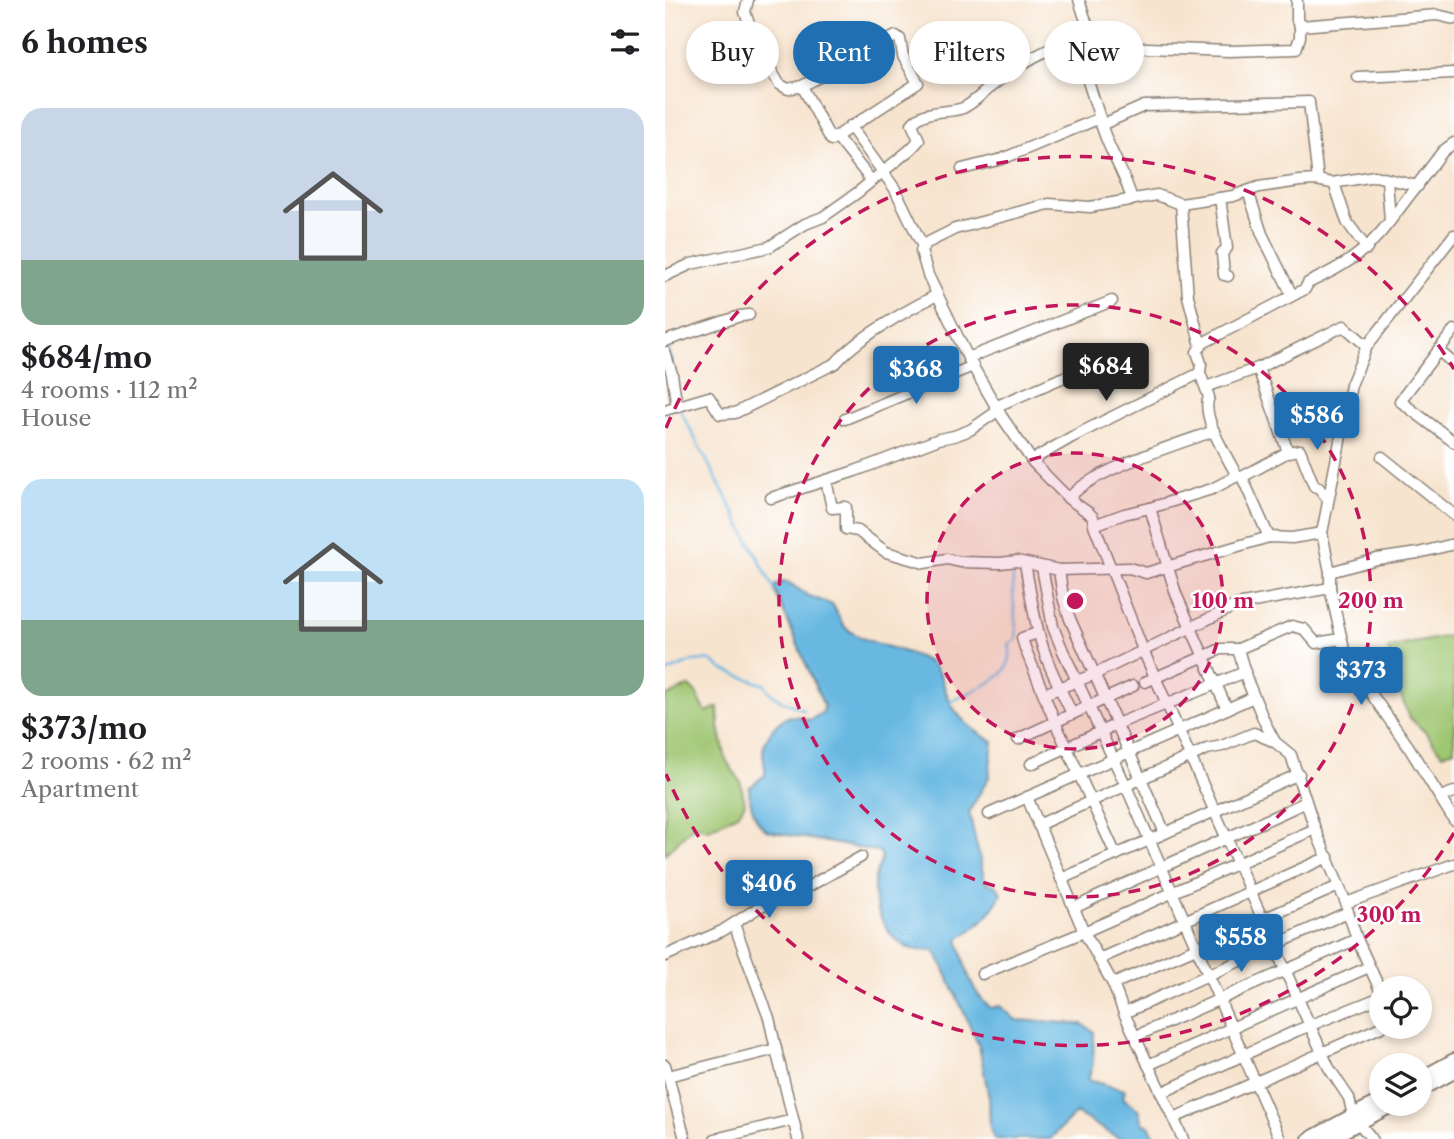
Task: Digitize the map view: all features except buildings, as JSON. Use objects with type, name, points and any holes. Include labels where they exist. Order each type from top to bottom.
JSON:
[{"type":"main road","points":[[1432,1072],[1454,1060]]},
{"type":"main road","points":[[1432,1084],[1454,1072]]},
{"type":"main road","points":[[1329,1139],[1369,1110]]},
{"type":"main road","points":[[1309,1139],[1369,1115]]},
{"type":"street","points":[[748,0],[745,12],[756,44],[779,84],[788,89],[802,86],[896,36],[900,39],[903,56],[918,83],[831,140],[802,86]]},
{"type":"street","points":[[1079,0],[1086,21]]},
{"type":"street","points":[[1144,48],[1229,51],[1296,49],[1300,37],[1297,0]]},
{"type":"street","points":[[1300,26],[1437,15],[1454,19]]},
{"type":"street","points":[[665,276],[691,264],[769,247],[805,224],[823,217],[912,148],[919,140],[912,124],[920,117],[963,108],[1027,59],[1044,52]]},
{"type":"street","points":[[1358,77],[1454,73]]},
{"type":"street","points":[[1089,84],[1132,200]]},
{"type":"street","points":[[962,169],[1002,159],[1144,106],[1309,103],[1318,180]]},
{"type":"street","points":[[850,126],[904,204],[903,208],[923,247]]},
{"type":"street","points":[[836,136],[871,180]]},
{"type":"street","points":[[1269,537],[1214,431],[1207,411],[1206,402],[1209,397],[1200,373],[1201,363],[1197,352],[1201,346],[1258,316],[1304,289],[1308,283],[1350,262],[1367,249],[1443,151],[1454,143]]},
{"type":"street","points":[[1372,1139],[1356,1120],[1349,1098],[1329,1068],[1298,999],[1143,650],[1094,526],[1093,517],[1069,499],[1033,462],[998,408],[937,295],[921,251],[925,244],[955,229],[1049,204],[1090,206],[1157,195],[1181,204],[1300,181],[1334,183],[1375,176],[1418,186]]},
{"type":"street","points":[[1387,180],[1390,221]]},
{"type":"street","points":[[1334,183],[1347,222],[1367,249]]},
{"type":"street","points":[[1248,191],[1262,234],[1292,295]]},
{"type":"street","points":[[1220,198],[1227,247],[1222,253],[1224,275],[1228,276]]},
{"type":"street","points":[[1181,204],[1188,296],[1201,346]]},
{"type":"street","points":[[1454,235],[1367,346],[1351,385],[1322,533],[1330,572],[1330,588],[1346,658],[1408,746],[1454,820]]},
{"type":"street","points":[[665,410],[709,397],[720,414],[735,413],[836,363],[843,354],[888,323],[937,295]]},
{"type":"street","points":[[845,419],[1112,301]]},
{"type":"street","points":[[668,339],[749,315]]},
{"type":"street","points":[[1206,387],[1258,368],[1344,326],[1367,346]]},
{"type":"street","points":[[1454,330],[1400,401],[1454,442]]},
{"type":"street","points":[[1438,350],[1454,363]]},
{"type":"street","points":[[665,352],[680,406]]},
{"type":"street","points":[[1258,368],[1288,452]]},
{"type":"street","points":[[1033,462],[1072,437],[1200,373]]},
{"type":"street","points":[[771,498],[971,430],[998,408],[1064,377]]},
{"type":"street","points":[[1069,499],[1077,488],[1120,466],[1214,431]]},
{"type":"street","points":[[1094,526],[1124,514],[1212,489],[1288,452],[1300,450],[1314,486],[1327,498]]},
{"type":"street","points":[[1382,457],[1454,515]]},
{"type":"street","points":[[826,480],[832,508],[846,507],[846,529],[858,531],[886,552],[925,562],[947,559],[960,562],[1017,561],[1059,570],[1129,568],[1146,573],[1269,537],[1292,538],[1322,533]]},
{"type":"street","points":[[1150,508],[1176,594],[1227,709]]},
{"type":"street","points":[[1330,572],[1377,559],[1454,544]]},
{"type":"street","points":[[1025,563],[1031,608],[1038,633],[1047,661],[1072,714]]},
{"type":"street","points":[[1042,566],[1053,627],[1126,786],[1280,1139]]},
{"type":"street","points":[[1059,570],[1070,619],[1165,833]]},
{"type":"street","points":[[1044,694],[1095,674],[1237,605],[1330,588]]},
{"type":"street","points":[[1145,681],[1204,655],[1221,649],[1238,649],[1292,626],[1304,629],[1316,643],[1341,639]]},
{"type":"street","points":[[1038,633],[1022,638],[1055,722],[1117,855]]},
{"type":"street","points":[[1238,649],[1254,697],[1275,742]]},
{"type":"street","points":[[1031,764],[1117,724],[1245,672]]},
{"type":"street","points":[[1018,739],[1133,686]]},
{"type":"street","points":[[989,814],[1254,697]]},
{"type":"street","points":[[1038,825],[1191,756],[1254,733],[1275,742],[1291,755],[1299,774],[1315,829],[1373,976]]},
{"type":"street","points":[[1061,879],[1299,774]]},
{"type":"street","points":[[1441,797],[1454,792]]},
{"type":"street","points":[[1027,797],[1084,932],[1113,984],[1184,1139]]},
{"type":"street","points":[[1074,908],[1306,803]]},
{"type":"street","points":[[982,974],[1084,932],[1315,829]]},
{"type":"street","points":[[665,956],[699,943],[734,925],[761,906],[811,885],[861,857]]},
{"type":"street","points":[[1099,960],[1328,857]]},
{"type":"street","points":[[1124,1013],[1347,908],[1454,864]]},
{"type":"street","points":[[1113,984],[1339,886]]},
{"type":"street","points":[[734,925],[760,992],[798,1139]]},
{"type":"street","points":[[1136,1036],[1357,939]]},
{"type":"street","points":[[1148,1065],[1369,967]]},
{"type":"street","points":[[1161,1093],[1369,1000]]},
{"type":"street","points":[[1174,1118],[1369,1032]]},
{"type":"street","points":[[685,1139],[667,1070],[776,1048]]},
{"type":"street","points":[[715,1139],[793,1120]]},
{"type":"green space","points":[[1454,635],[1454,750],[1442,754],[1410,718],[1400,694],[1388,648]]},
{"type":"green space","points":[[689,686],[706,712],[718,707],[726,760],[740,781],[745,803],[739,813],[709,829],[694,825],[665,854],[665,697]]},
{"type":"water","points":[[782,582],[833,605],[844,626],[855,634],[931,664],[940,675],[951,704],[961,717],[993,741],[989,777],[969,812],[985,882],[997,886],[1001,894],[983,920],[958,939],[973,987],[991,1008],[1000,1006],[1016,1020],[1082,1024],[1094,1032],[1093,1063],[1088,1080],[1125,1090],[1123,1098],[1138,1109],[1142,1123],[1149,1126],[1155,1137],[1120,1139],[1076,1113],[1050,1139],[994,1139],[990,1128],[989,1098],[979,1046],[939,958],[934,951],[915,950],[903,944],[882,920],[874,887],[881,861],[880,852],[768,831],[756,818],[749,788],[765,775],[763,752],[769,734],[777,724],[788,717],[810,720],[823,712],[824,706],[774,589]]},
{"type":"waterway","points":[[667,343],[672,360]]},
{"type":"waterway","points":[[679,408],[775,590]]},
{"type":"waterway","points":[[949,703],[992,681],[1007,667],[1010,657],[1009,644],[1017,639],[1013,595],[1013,573],[1017,565]]},
{"type":"waterway","points":[[665,673],[693,661],[711,661],[724,670],[765,685],[777,698],[804,710]]}]
